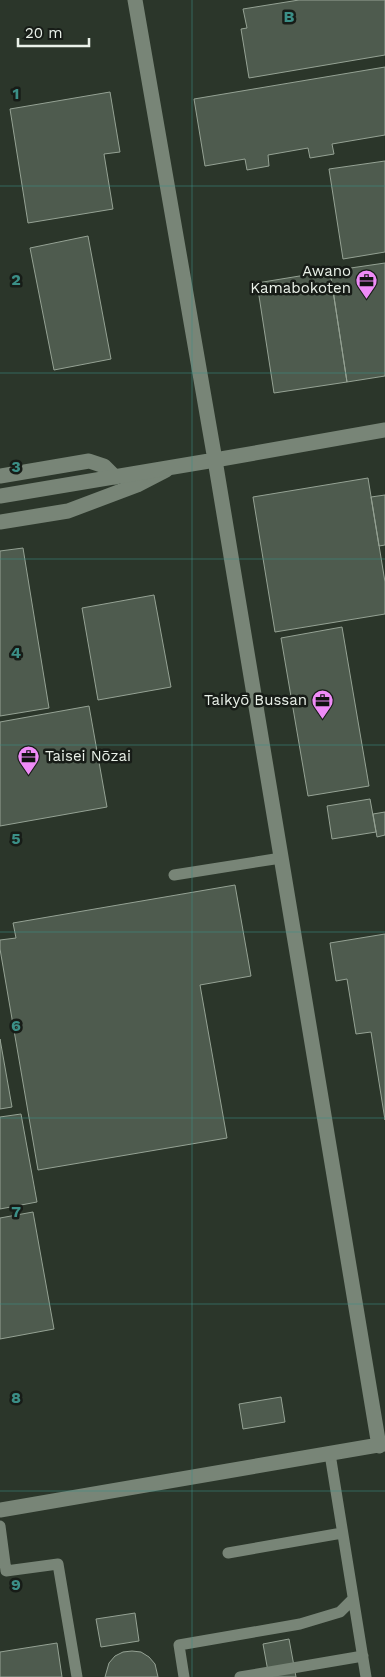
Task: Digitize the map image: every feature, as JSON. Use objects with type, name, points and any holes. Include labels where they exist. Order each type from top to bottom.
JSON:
[{"type":"street","points":[[0,1510],[382,1445],[215,460],[134,0]]},
{"type":"street","points":[[0,496],[385,430]]},
{"type":"street","points":[[0,476],[90,461],[104,466],[115,477]]},
{"type":"street","points":[[0,522],[68,511],[138,485],[172,467]]},
{"type":"lane","points":[[174,875],[281,858]]},
{"type":"lane","points":[[330,1454],[366,1677]]},
{"type":"lane","points":[[0,1526],[6,1571],[58,1564],[77,1677]]},
{"type":"lane","points":[[228,1553],[342,1533]]},
{"type":"lane","points":[[184,1677],[179,1645],[308,1622],[340,1612],[353,1599]]},
{"type":"lane","points":[[240,1677],[363,1656]]},
{"type":"building","points":[[299,0],[385,0],[385,55],[249,78],[241,29],[247,28],[243,9]]},
{"type":"building","points":[[385,67],[385,135],[332,144],[334,154],[310,158],[308,148],[268,155],[269,166],[247,170],[245,159],[205,166],[194,99]]},
{"type":"building","points":[[110,92],[120,152],[104,154],[113,209],[28,223],[10,109]]},
{"type":"building","points":[[385,161],[385,252],[343,259],[329,169]]},
{"type":"building","points":[[88,236],[111,359],[54,370],[30,248]]},
{"type":"building","points":[[385,263],[385,376],[347,382],[330,271]]},
{"type":"building","points":[[330,271],[347,382],[274,393],[257,283]]},
{"type":"building","points":[[368,478],[385,582],[385,614],[275,632],[253,497]]},
{"type":"building","points":[[385,495],[385,545],[379,546],[371,497]]},
{"type":"building","points":[[23,548],[49,708],[0,716],[0,551]]},
{"type":"building","points":[[154,595],[171,687],[98,700],[82,608]]},
{"type":"building","points":[[342,627],[369,786],[308,796],[281,638]]},
{"type":"building","points":[[89,706],[107,807],[0,826],[0,722]]},
{"type":"building","points":[[370,799],[376,832],[332,839],[327,806]]},
{"type":"building","points":[[385,812],[385,835],[377,837],[373,814]]},
{"type":"building","points":[[235,885],[251,976],[200,985],[227,1138],[38,1170],[0,940],[16,938],[13,923]]},
{"type":"building","points":[[385,934],[385,1120],[371,1032],[356,1034],[347,979],[336,981],[330,943]]},
{"type":"building","points":[[0,1039],[12,1107],[0,1109]]},
{"type":"building","points":[[21,1114],[37,1202],[0,1209],[0,1117]]},
{"type":"building","points":[[33,1212],[54,1329],[0,1339],[0,1218]]},
{"type":"building","points":[[281,1397],[285,1422],[243,1429],[239,1404]]},
{"type":"building","points":[[135,1613],[139,1641],[101,1647],[96,1619]]},
{"type":"building","points":[[289,1639],[296,1677],[269,1677],[263,1644]]},
{"type":"building","points":[[57,1643],[62,1677],[0,1677],[0,1652]]},
{"type":"building","points":[[123,1652],[141,1652],[149,1657],[155,1664],[158,1677],[105,1677],[109,1663],[115,1656]]},
{"type":"place","name":"Awano Kamabokoten","points":[[367,299]]},
{"type":"place","name":"Taikyō Bussan","points":[[323,719]]},
{"type":"place","name":"Taisei Nōzai","points":[[29,775]]}]
